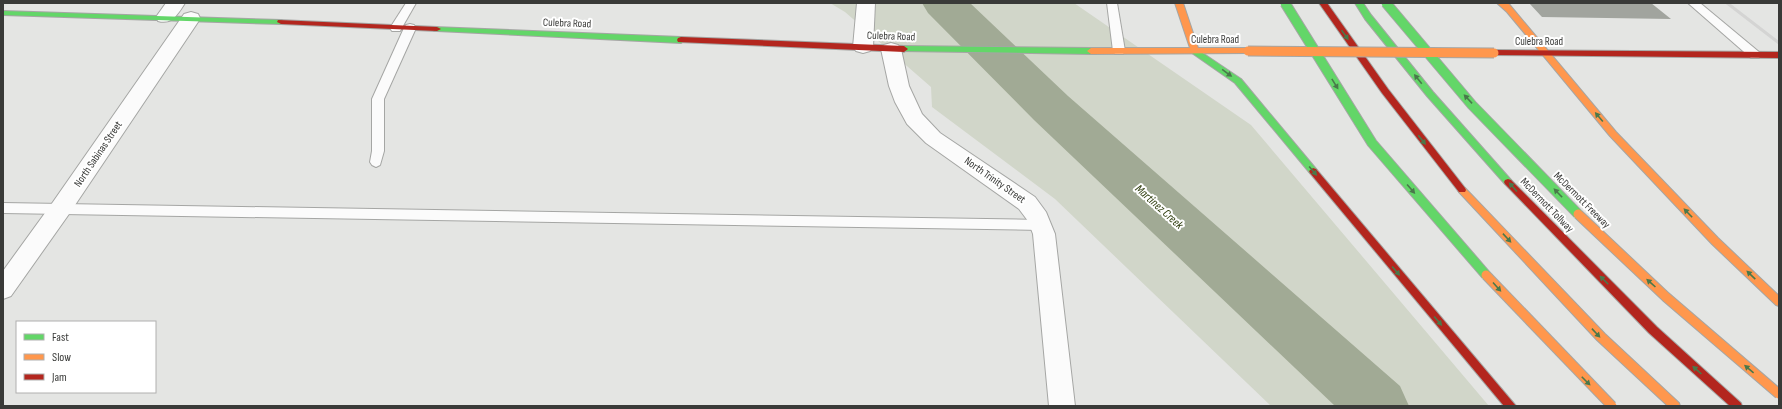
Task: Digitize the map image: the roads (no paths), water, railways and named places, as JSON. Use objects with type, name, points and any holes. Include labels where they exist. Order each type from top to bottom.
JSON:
[{"type":"main road","points":[[1179,3],[1195,51],[1238,81],[1412,291],[1511,406]]},
{"type":"main road","points":[[1285,3],[1372,143],[1455,240],[1502,292],[1612,406]]},
{"type":"main road","points":[[1323,3],[1384,91],[1459,187],[1601,338],[1675,406]]},
{"type":"main road","name":"McDermott Tollway","points":[[1359,3],[1430,94],[1524,200],[1653,330],[1737,406]]},
{"type":"main road","name":"McDermott Freeway","points":[[1386,3],[1458,88],[1563,199],[1629,264],[1779,394]]},
{"type":"main road","points":[[1501,3],[1512,12]]},
{"type":"main road","points":[[1504,3],[1613,134],[1715,241],[1779,302]]},
{"type":"main road","name":"Culebra Road","points":[[3,14],[191,18],[891,49],[1494,53],[1545,52],[1779,55]]},
{"type":"street","points":[[165,17],[176,3]]},
{"type":"street","points":[[863,47],[866,9]]},
{"type":"street","name":"North Sabinas Street","points":[[3,289],[61,208],[191,18]]},
{"type":"street","name":"North Trinity Street","points":[[891,49],[899,86],[914,119],[934,138],[1027,203],[1038,218],[1044,234],[1062,406]]},
{"type":"lane","points":[[396,28],[411,3]]},
{"type":"lane","points":[[1112,3],[1119,51]]},
{"type":"lane","points":[[1693,3],[1755,55]]},
{"type":"lane","points":[[376,162],[378,151],[378,100],[410,28]]},
{"type":"lane","points":[[3,208],[1041,225]]},
{"type":"waterway","name":"Martinez Creek","points":[[944,3],[1051,108],[1378,406]]},
{"type":"railway","points":[[1727,3],[1779,43]]}]
